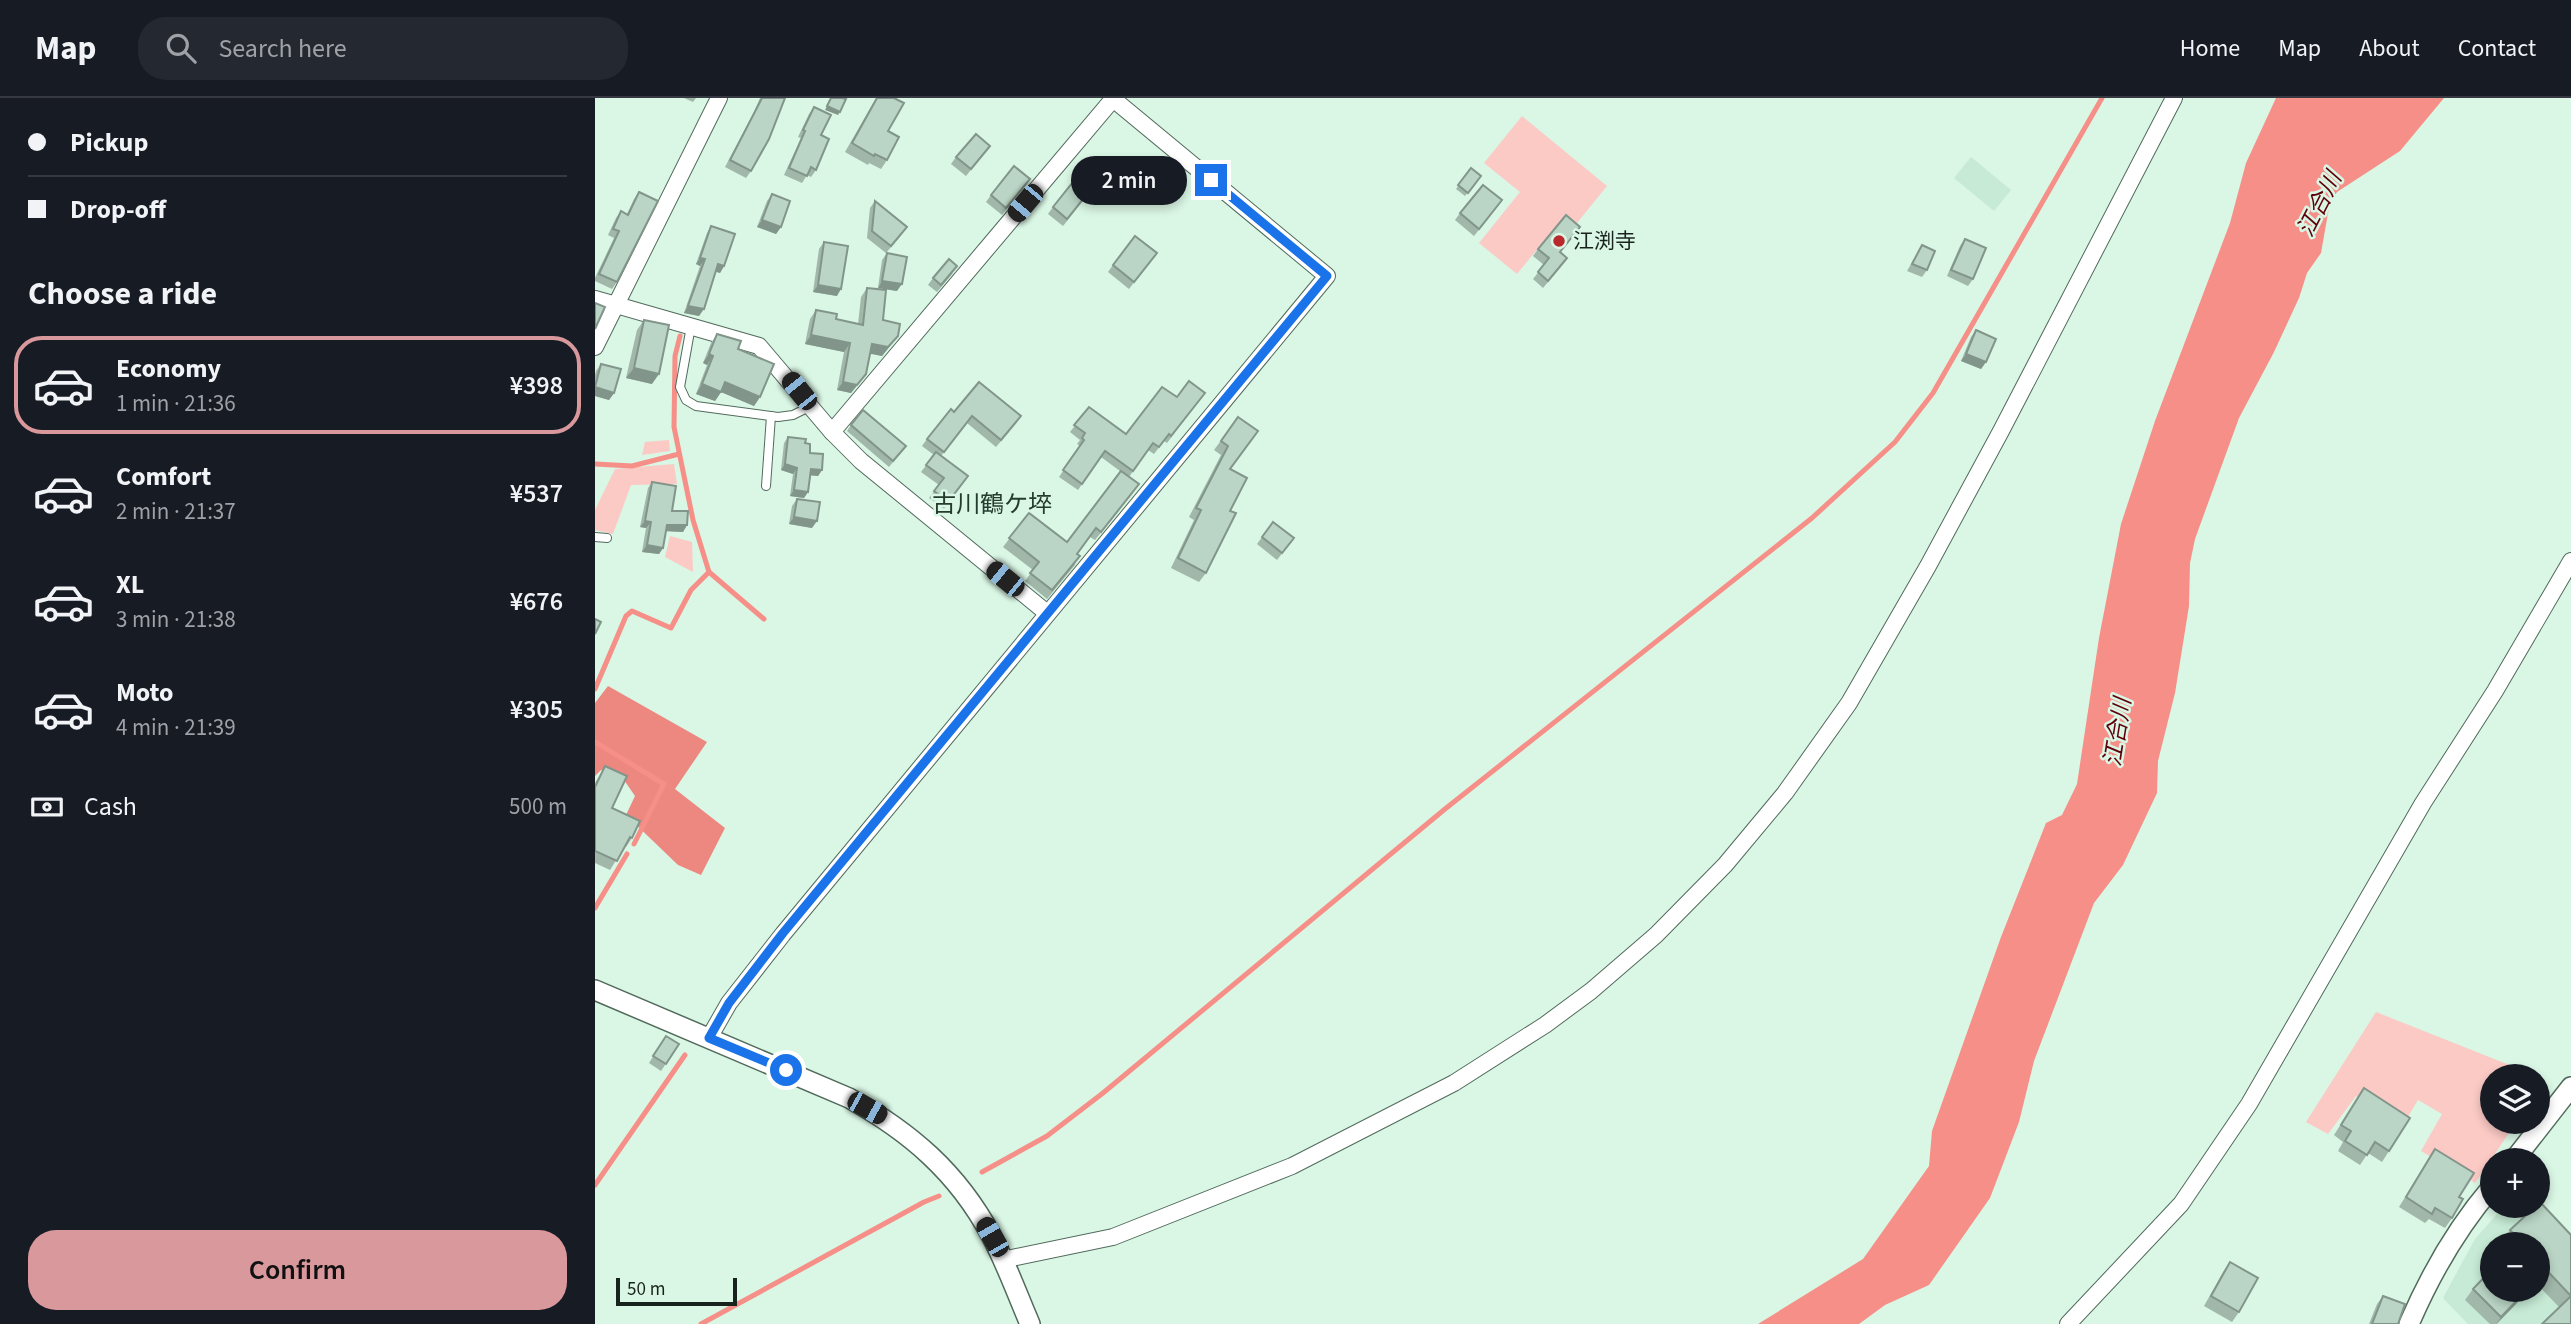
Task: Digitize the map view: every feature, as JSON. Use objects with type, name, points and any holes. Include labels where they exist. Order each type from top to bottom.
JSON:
[{"type":"street","points":[[595,347],[719,98]]},
{"type":"street","points":[[1002,1260],[1114,1237],[1292,1166],[1454,1083],[1591,991],[1656,935],[1725,865],[1785,793],[1849,704],[2001,431],[2174,98]]},
{"type":"street","points":[[709,1038],[729,1003],[783,933],[1327,276],[1112,99],[832,432]]},
{"type":"street","points":[[595,299],[759,346],[832,432],[861,461],[1047,613]]},
{"type":"street","points":[[2068,1324],[2181,1204],[2223,1145],[2423,803],[2494,691],[2571,561]]},
{"type":"street","points":[[595,990],[849,1098],[907,1134],[943,1167],[963,1190],[992,1237],[1030,1324]]},
{"type":"street","points":[[2523,1148],[2571,1087]]},
{"type":"street","points":[[2409,1324],[2428,1279],[2466,1217],[2480,1201]]},
{"type":"lane","points":[[691,326],[680,387],[685,400],[696,406],[771,416],[793,415],[811,406]]},
{"type":"lane","points":[[766,486],[771,416]]},
{"type":"lane","points":[[595,537],[607,538]]},
{"type":"shaded area","points":[[1522,116],[1607,186],[1573,228],[1562,219],[1517,274],[1479,243],[1520,192],[1484,163]]},
{"type":"shaded area","points":[[1971,157],[2011,190],[1994,211],[1954,178]]},
{"type":"shaded area","points":[[669,440],[670,451],[642,455],[645,442]]},
{"type":"shaded area","points":[[674,464],[677,484],[631,485],[613,534],[595,530],[595,510],[615,469]]},
{"type":"shaded area","points":[[670,536],[692,542],[693,572],[665,557]]},
{"type":"shaded area","points":[[608,686],[707,742],[675,789],[725,828],[701,875],[678,865],[626,815],[635,796],[624,780],[601,770],[595,776],[595,703]]},
{"type":"shaded area","points":[[2376,1012],[2507,1064],[2480,1064],[2480,1134],[2508,1134],[2499,1148],[2480,1148],[2480,1176],[2475,1183],[2421,1151],[2442,1114],[2418,1100],[2403,1125],[2356,1096],[2328,1134],[2306,1122]]},
{"type":"shaded area","points":[[2493,1218],[2538,1218],[2571,1253],[2571,1324],[2468,1324],[2443,1298],[2480,1233],[2480,1302],[2550,1302],[2550,1232],[2481,1232]]},
{"type":"water","name":"江合川","points":[[2276,98],[2444,98],[2400,151],[2337,192],[2330,202],[2321,253],[2307,273],[2299,298],[2274,352],[2239,418],[2195,539],[2190,563],[2189,606],[2175,693],[2158,761],[2157,793],[2123,865],[2094,903],[2034,1061],[2019,1122],[1990,1198],[1929,1285],[1885,1305],[1859,1324],[1758,1324],[1863,1259],[1929,1166],[1932,1131],[2001,937],[2046,823],[2062,815],[2077,784],[2099,638],[2121,524],[2155,421],[2230,223],[2246,163]]},
{"type":"building","points":[[762,98],[785,98],[769,139],[751,171],[730,160]]},
{"type":"building","points":[[831,98],[846,99],[840,112],[827,106]]},
{"type":"building","points":[[877,98],[894,98],[904,103],[888,131],[899,137],[887,160],[852,143]]},
{"type":"building","points":[[814,107],[831,115],[821,135],[829,139],[816,170],[811,167],[807,176],[789,168]]},
{"type":"building","points":[[976,134],[990,146],[971,169],[956,157]]},
{"type":"building","points":[[1014,166],[1030,179],[1006,208],[991,195]]},
{"type":"building","points":[[1471,168],[1481,176],[1468,193],[1458,185]]},
{"type":"building","points":[[1073,182],[1087,194],[1067,219],[1053,207]]},
{"type":"building","points":[[1483,185],[1502,200],[1479,229],[1460,213]]},
{"type":"building","points":[[639,192],[658,201],[617,282],[599,274],[619,231],[613,229],[621,211],[628,215]]},
{"type":"building","points":[[772,194],[790,201],[781,227],[762,220]]},
{"type":"building","points":[[875,201],[907,227],[891,246],[872,231]]},
{"type":"building","points":[[1566,215],[1580,227],[1560,252],[1567,258],[1548,281],[1538,272],[1549,258],[1538,249]]},
{"type":"building","points":[[711,226],[735,234],[724,266],[718,264],[704,309],[688,306],[705,259],[700,258]]},
{"type":"building","points":[[1135,236],[1157,253],[1134,282],[1113,265]]},
{"type":"building","points":[[1965,239],[1986,248],[1973,279],[1951,270]]},
{"type":"building","points":[[824,242],[848,246],[841,289],[818,285]]},
{"type":"building","points":[[1922,245],[1935,251],[1927,270],[1912,264]]},
{"type":"building","points":[[887,253],[907,257],[902,284],[882,281]]},
{"type":"building","points":[[949,259],[957,266],[941,285],[933,278]]},
{"type":"building","points":[[867,288],[886,290],[883,320],[900,324],[898,336],[888,347],[872,344],[866,374],[857,385],[843,382],[850,343],[811,335],[816,310],[837,314],[836,319],[863,325]]},
{"type":"building","points":[[595,303],[605,307],[595,329]]},
{"type":"building","points":[[644,320],[669,325],[659,374],[634,368]]},
{"type":"building","points":[[1976,330],[1996,339],[1986,362],[1966,354]]},
{"type":"building","points":[[717,334],[741,341],[738,349],[774,364],[760,397],[725,382],[721,392],[702,384],[713,356],[709,354]]},
{"type":"building","points":[[601,364],[621,369],[614,393],[595,387]]},
{"type":"building","points":[[1189,381],[1205,393],[1171,436],[1169,434],[1159,447],[1153,443],[1133,471],[1105,451],[1082,484],[1063,470],[1084,440],[1082,438],[1085,433],[1074,425],[1089,407],[1126,434],[1162,387],[1177,397]]},
{"type":"building","points":[[979,382],[1021,416],[1001,440],[972,416],[944,452],[927,439],[951,409],[954,412]]},
{"type":"building","points":[[863,410],[906,446],[893,461],[851,425]]},
{"type":"building","points":[[1238,417],[1258,431],[1230,469],[1247,478],[1230,511],[1236,513],[1206,573],[1178,558],[1201,510],[1196,508],[1228,446],[1221,441]]},
{"type":"building","points":[[788,437],[806,439],[805,443],[810,444],[810,453],[823,454],[822,470],[811,469],[808,492],[794,490],[797,468],[785,464]]},
{"type":"building","points":[[936,452],[968,476],[948,502],[934,491],[944,478],[926,465]]},
{"type":"building","points":[[1121,471],[1139,484],[1101,532],[1096,528],[1077,554],[1080,556],[1052,590],[1030,573],[1039,562],[1009,538],[1029,513],[1067,542]]},
{"type":"building","points":[[652,482],[676,486],[672,511],[688,511],[687,525],[667,525],[663,548],[647,545],[651,522],[645,521]]},
{"type":"building","points":[[797,499],[820,502],[817,521],[794,517]]},
{"type":"building","points":[[1273,522],[1294,538],[1282,553],[1262,537]]},
{"type":"building","points":[[595,619],[601,622],[595,634]]},
{"type":"building","points":[[605,766],[627,776],[612,808],[640,821],[617,861],[595,851],[595,787]]},
{"type":"building","points":[[666,1036],[679,1044],[666,1064],[653,1056]]},
{"type":"building","points":[[2364,1088],[2410,1118],[2389,1151],[2375,1142],[2367,1155],[2345,1141],[2351,1131],[2341,1125]]},
{"type":"building","points":[[2435,1149],[2474,1173],[2459,1197],[2463,1199],[2452,1218],[2435,1208],[2432,1214],[2406,1197]]},
{"type":"building","points":[[2550,1213],[2571,1235],[2571,1296],[2550,1274],[2550,1232],[2510,1230],[2523,1218],[2550,1218]]},
{"type":"building","points":[[2230,1262],[2258,1278],[2239,1312],[2211,1296]]},
{"type":"building","points":[[2480,1282],[2480,1296],[2473,1289]]},
{"type":"building","points":[[2383,1296],[2405,1304],[2398,1324],[2372,1324]]},
{"type":"building","points":[[2571,1296],[2571,1324],[2542,1324]]},
{"type":"building","points":[[2486,1302],[2515,1302],[2501,1317]]},
{"type":"waterway","points":[[982,1172],[1047,1136],[1103,1093],[1445,809],[1812,518],[1895,442],[1933,393],[2102,98]]},
{"type":"waterway","points":[[680,336],[675,356],[674,427],[693,520],[709,572],[764,619]]},
{"type":"waterway","points":[[595,464],[632,466],[679,454]]},
{"type":"waterway","points":[[595,689],[626,616],[632,611],[671,628],[691,590],[709,572]]},
{"type":"waterway","points":[[595,742],[664,784],[634,844]]},
{"type":"waterway","points":[[595,908],[627,854]]},
{"type":"waterway","points":[[595,1185],[685,1055]]},
{"type":"waterway","points":[[701,1324],[939,1196]]},
{"type":"place","name":"江渕寺","points":[[1559,241]]},
{"type":"district","name":"古川鶴ケ埣","points":[[992,504]]},
{"type":"route","points":[[786,1070],[709,1038],[729,1003],[783,933],[1327,276],[1211,180]]}]
